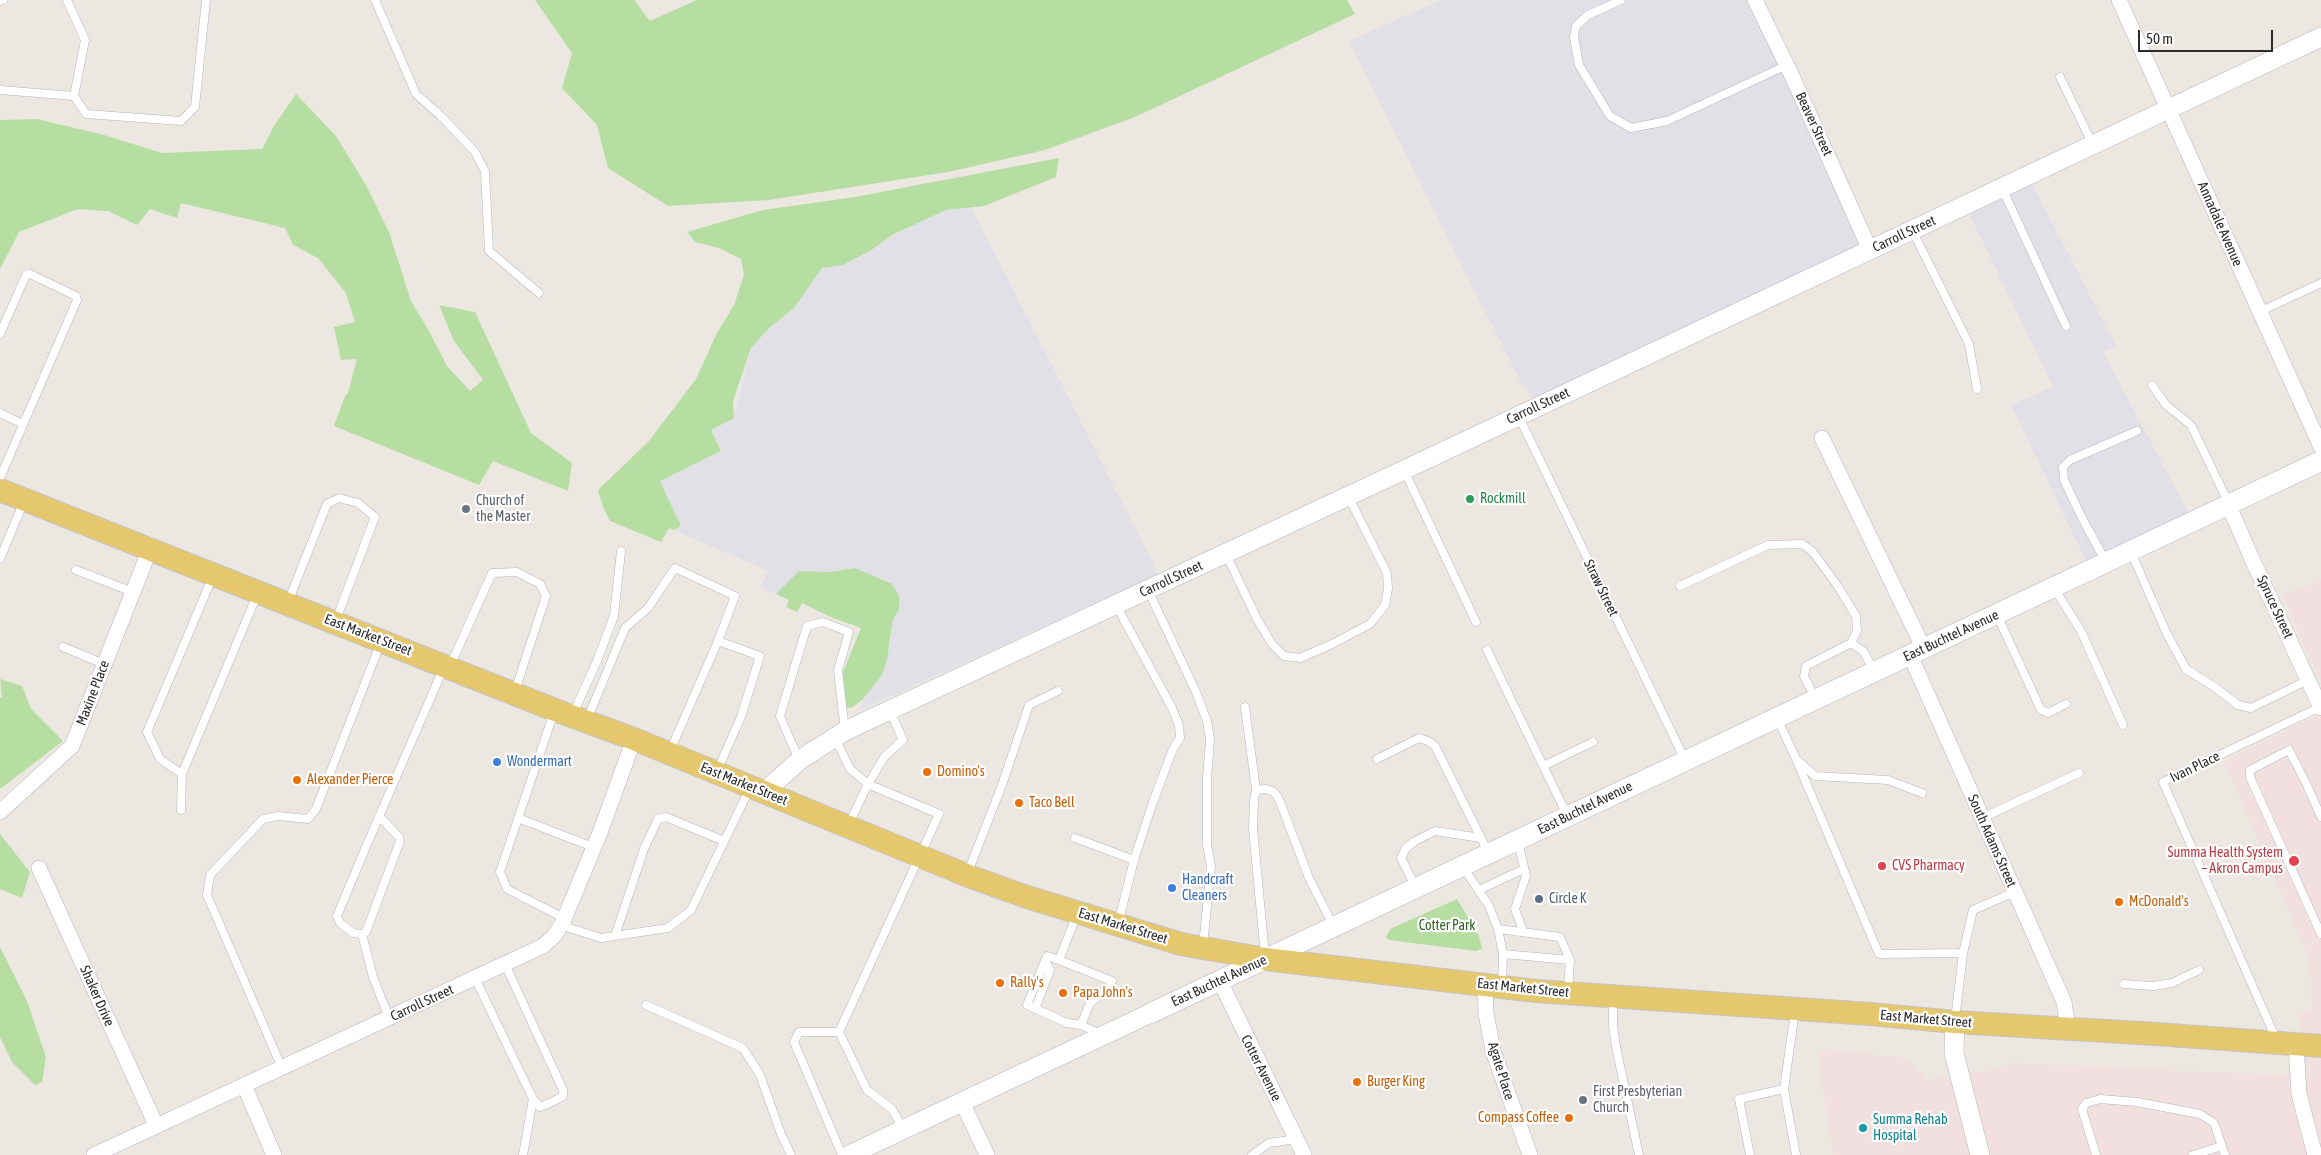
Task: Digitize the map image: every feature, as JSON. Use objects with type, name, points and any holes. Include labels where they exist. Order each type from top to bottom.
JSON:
[{"type":"main road","name":"East Buchtel Avenue","points":[[1150,1013],[1463,866],[1485,846],[1518,841],[1815,699],[2230,506],[2321,461]]},
{"type":"main road","name":"East Market Street","points":[[0,490],[717,772],[967,875],[1117,925],[1203,948],[1265,959],[1568,993],[1955,1022],[2321,1046]]},
{"type":"street","name":"Beaver Street","points":[[1755,0],[1787,65],[1870,250]]},
{"type":"street","name":"Annadale Avenue","points":[[2119,0],[2321,447]]},
{"type":"street","name":"Carroll Street","points":[[757,789],[840,734],[1226,554],[2321,37]]},
{"type":"street","name":"South Adams Street","points":[[1822,438],[1917,652],[1982,818],[2064,1002],[2068,1028]]},
{"type":"street","name":"Spruce Street","points":[[2230,506],[2252,559],[2321,707]]},
{"type":"street","name":"Maxine Place","points":[[0,812],[72,746],[150,549]]},
{"type":"street","name":"Carroll Street","points":[[94,1155],[543,946],[554,936],[562,921],[594,847],[634,739]]},
{"type":"street","name":"Shaker Drive","points":[[39,868],[156,1125]]},
{"type":"street","name":"Cotter Avenue","points":[[1220,981],[1242,1031],[1304,1155]]},
{"type":"street","name":"Agate Place","points":[[1493,986],[1486,1012],[1493,1051],[1530,1155]]},
{"type":"street","name":"East Buchtel Avenue","points":[[849,1155],[1150,1013]]},
{"type":"street","points":[[1955,1022],[1954,1053],[1980,1155]]},
{"type":"street","points":[[2286,1044],[2315,1155]]},
{"type":"street","points":[[244,1085],[274,1155]]},
{"type":"street","points":[[962,1102],[987,1155]]},
{"type":"lane","points":[[67,0],[85,40],[74,96],[86,114],[181,121],[195,107],[206,0]]},
{"type":"lane","points":[[375,0],[416,94],[441,116],[475,152],[484,171],[489,251],[540,293]]},
{"type":"lane","points":[[1620,0],[1588,15],[1576,26],[1574,37],[1579,65],[1610,116],[1631,128],[1667,121],[1787,65]]},
{"type":"lane","points":[[2060,77],[2093,145]]},
{"type":"lane","points":[[0,90],[74,96]]},
{"type":"lane","points":[[2002,188],[2066,326]]},
{"type":"lane","points":[[1912,230],[1969,344],[1977,389]]},
{"type":"lane","points":[[0,334],[26,275],[30,274],[76,296],[77,300],[0,478]]},
{"type":"lane","points":[[2259,312],[2321,283]]},
{"type":"lane","points":[[2152,385],[2166,405],[2191,425],[2230,506]]},
{"type":"lane","points":[[0,413],[24,424]]},
{"type":"lane","name":"Straw Street","points":[[1518,415],[1686,760]]},
{"type":"lane","points":[[2107,563],[2064,480],[2062,467],[2070,460],[2137,431]]},
{"type":"lane","points":[[1404,470],[1476,622]]},
{"type":"lane","points":[[1226,554],[1257,619],[1272,644],[1284,656],[1300,658],[1330,645],[1370,624],[1386,605],[1387,573],[1348,496]]},
{"type":"lane","points":[[287,603],[327,504],[339,498],[358,503],[374,516],[335,622]]},
{"type":"lane","points":[[0,560],[24,499]]},
{"type":"lane","points":[[1680,586],[1768,545],[1802,544],[1812,551],[1838,586],[1856,616],[1857,631],[1851,644],[1806,666],[1804,676],[1815,699]]},
{"type":"lane","points":[[621,551],[614,616],[597,661],[571,716],[518,818],[500,872],[507,889],[562,921],[601,938],[668,928],[691,910],[724,841],[757,789]]},
{"type":"lane","points":[[2131,552],[2167,634],[2186,669],[2238,705],[2252,708],[2308,680]]},
{"type":"lane","points":[[571,716],[625,628],[648,608],[675,568],[735,596],[718,641],[669,753]]},
{"type":"lane","points":[[76,570],[133,592]]},
{"type":"lane","points":[[379,816],[399,837],[400,841],[366,932],[362,934],[353,933],[340,923],[337,916],[379,816],[447,666],[492,574],[517,572],[540,584],[546,596],[514,693]]},
{"type":"lane","points":[[182,774],[160,759],[148,732],[214,574]]},
{"type":"lane","points":[[2054,588],[2080,630],[2124,725]]},
{"type":"lane","points":[[1148,590],[1196,692],[1207,721],[1210,740],[1207,778],[1207,845],[1211,866],[1203,948]]},
{"type":"lane","points":[[181,810],[182,774],[259,591]]},
{"type":"lane","points":[[1116,605],[1172,708],[1179,725],[1180,738],[1170,758],[1134,860],[1117,925]]},
{"type":"lane","points":[[1997,615],[2041,710],[2048,713],[2066,704]]},
{"type":"lane","points":[[800,760],[780,716],[807,626],[823,622],[849,632],[838,670],[840,734],[850,769],[868,784],[939,814],[839,1032]]},
{"type":"lane","points":[[282,1068],[208,895],[210,875],[263,819],[278,816],[308,818],[316,809],[381,640]]},
{"type":"lane","points":[[717,772],[741,717],[760,656],[718,641]]},
{"type":"lane","points":[[1851,644],[1863,651],[1874,672]]},
{"type":"lane","points":[[63,647],[104,664]]},
{"type":"lane","points":[[1487,650],[1567,817]]},
{"type":"lane","points":[[967,875],[1002,785],[1029,705],[1058,691]]},
{"type":"lane","points":[[1245,707],[1256,790],[1253,829],[1265,959]]},
{"type":"lane","name":"Ivan Place","points":[[2286,1044],[2163,782],[2321,707]]},
{"type":"lane","points":[[848,827],[868,784],[885,756],[903,740],[890,711]]},
{"type":"lane","points":[[1776,718],[1796,759],[1879,954],[1963,953]]},
{"type":"lane","points":[[1376,759],[1418,738],[1428,740],[1435,746],[1485,846]]},
{"type":"lane","points":[[1543,766],[1594,742]]},
{"type":"lane","points":[[2321,817],[2289,750],[2250,770],[2250,777],[2321,934]]},
{"type":"lane","points":[[1796,759],[1816,776],[1888,780],[1922,793]]},
{"type":"lane","points":[[1982,818],[2079,773]]},
{"type":"lane","points":[[1256,790],[1266,789],[1274,792],[1280,799],[1309,878],[1334,927]]},
{"type":"lane","points":[[615,936],[644,849],[658,819],[666,817],[724,841]]},
{"type":"lane","points":[[518,818],[594,847]]},
{"type":"lane","points":[[1416,888],[1401,858],[1406,848],[1415,841],[1436,831],[1485,846]]},
{"type":"lane","points":[[1075,838],[1134,860]]},
{"type":"lane","points":[[1518,841],[1526,876],[1518,891],[1515,909],[1523,931]]},
{"type":"lane","points":[[1463,866],[1492,905],[1503,954],[1493,986]]},
{"type":"lane","points":[[1479,890],[1524,869]]},
{"type":"lane","points":[[1955,1022],[1963,953],[1973,910],[2012,885]]},
{"type":"lane","points":[[1058,960],[1077,912]]},
{"type":"lane","points":[[1498,929],[1560,937],[1570,960],[1568,993]]},
{"type":"lane","points":[[362,934],[373,977],[389,1018]]},
{"type":"lane","points":[[1503,954],[1570,960]]},
{"type":"lane","points":[[1081,1025],[1090,1003],[1109,988],[1112,981],[1047,956],[1027,1005],[1067,1023],[1081,1025],[1102,1035]]},
{"type":"lane","points":[[475,978],[533,1099],[540,1107],[563,1096],[563,1090],[505,964]]},
{"type":"lane","points":[[2124,984],[2153,986],[2172,983],[2199,970]]},
{"type":"lane","points":[[1613,996],[1613,1025],[1616,1047],[1639,1155]]},
{"type":"lane","points":[[646,1004],[743,1048],[760,1075],[781,1134],[791,1155]]},
{"type":"lane","points":[[1795,1009],[1784,1089],[1796,1155]]},
{"type":"lane","points":[[839,1032],[799,1032],[794,1042],[842,1155]]},
{"type":"lane","points":[[839,1032],[868,1090],[892,1109],[903,1129]]},
{"type":"lane","points":[[1750,1155],[1739,1099],[1784,1089]]},
{"type":"lane","points":[[523,1155],[533,1099]]},
{"type":"lane","points":[[2096,1155],[2082,1110],[2086,1103],[2100,1099],[2137,1102],[2200,1114],[2214,1123],[2225,1155]]},
{"type":"lane","points":[[1252,1155],[1270,1143],[1297,1139]]},
{"type":"lane","points":[[2193,1155],[2222,1146]]},
{"type":"shaded area","points":[[1441,0],[1755,0],[1870,250],[1539,405],[1521,383],[1349,41]]},
{"type":"shaded area","points":[[2028,176],[2116,346],[2103,352],[2194,523],[2091,571],[2011,405],[2053,387],[1965,205]]},
{"type":"shaded area","points":[[971,207],[1151,559],[1157,575],[860,710],[864,698],[882,675],[891,641],[893,619],[899,610],[855,568],[829,572],[800,571],[776,594],[761,587],[768,571],[674,530],[681,526],[659,481],[721,451],[711,429],[734,418],[751,348],[768,329],[794,308],[822,268],[843,265],[873,249],[892,235],[946,210]]},
{"type":"shaded area","points":[[2321,580],[2321,683],[2282,593],[2294,591]]},
{"type":"shaded area","name":"Summa Health System – Akron Campus","points":[[2321,714],[2321,1155],[1833,1155],[1817,1049],[1906,1058],[1928,1080],[1991,1070],[2009,1063],[2300,1076],[2299,1012],[2312,1011],[2310,961],[2224,761]]},
{"type":"green space","points":[[535,0],[634,0],[650,21],[697,0],[1347,0],[1355,14],[1135,117],[1045,150],[948,172],[769,200],[668,206],[608,168],[597,125],[562,88],[572,53]]},
{"type":"green space","points":[[296,94],[336,136],[366,185],[389,232],[411,301],[447,366],[470,391],[483,380],[454,341],[439,305],[475,312],[531,433],[572,463],[568,491],[493,461],[479,485],[334,426],[345,396],[348,393],[357,359],[341,360],[334,327],[355,322],[346,293],[318,258],[293,245],[285,228],[181,203],[177,218],[150,209],[137,225],[108,211],[78,209],[19,232],[0,269],[0,120],[37,119],[104,135],[162,153],[262,149],[274,126]]},
{"type":"green space","points":[[1059,158],[1056,177],[984,206],[946,210],[892,235],[873,249],[843,265],[822,268],[794,308],[768,329],[751,348],[733,401],[734,418],[711,430],[721,451],[660,481],[681,526],[674,530],[669,528],[661,542],[610,521],[598,490],[649,441],[696,379],[716,335],[734,305],[744,275],[741,259],[719,248],[695,242],[687,232],[763,210],[855,197]]},
{"type":"green space","points":[[855,568],[892,584],[899,596],[899,610],[893,619],[887,660],[882,675],[864,698],[853,707],[842,709],[839,682],[861,628],[833,618],[802,603],[797,612],[786,607],[789,600],[776,594],[799,571],[829,572]]},
{"type":"green space","points":[[0,679],[22,686],[31,709],[63,741],[0,789],[0,698],[2,697]]},
{"type":"green space","points":[[0,834],[30,872],[22,898],[0,889]]},
{"type":"green space","name":"Cotter Park","points":[[1457,899],[1479,936],[1482,949],[1476,951],[1389,940],[1386,937],[1390,929]]},
{"type":"green space","points":[[0,947],[27,1001],[46,1057],[42,1082],[35,1085],[12,1062],[0,1037]]},
{"type":"place","name":"Rockmill","points":[[1470,499]]},
{"type":"place","name":"Church of the Master","points":[[466,509]]},
{"type":"place","name":"Wondermart","points":[[497,762]]},
{"type":"place","name":"Domino's","points":[[927,772]]},
{"type":"place","name":"Alexander Pierce","points":[[297,780]]},
{"type":"place","name":"Taco Bell","points":[[1019,803]]},
{"type":"place","name":"Summa Health System – Akron Campus","points":[[2294,861]]},
{"type":"place","name":"CVS Pharmacy","points":[[1882,866]]},
{"type":"place","name":"Handcraft Cleaners","points":[[1172,888]]},
{"type":"place","name":"Circle K","points":[[1539,899]]},
{"type":"place","name":"McDonald's","points":[[2119,902]]},
{"type":"place","name":"Rally's","points":[[1000,983]]},
{"type":"place","name":"Papa John's","points":[[1063,993]]},
{"type":"place","name":"Burger King","points":[[1357,1082]]},
{"type":"place","name":"First Presbyterian Church","points":[[1583,1100]]},
{"type":"place","name":"Compass Coffee","points":[[1569,1118]]},
{"type":"place","name":"Summa Rehab Hospital","points":[[1863,1128]]}]
